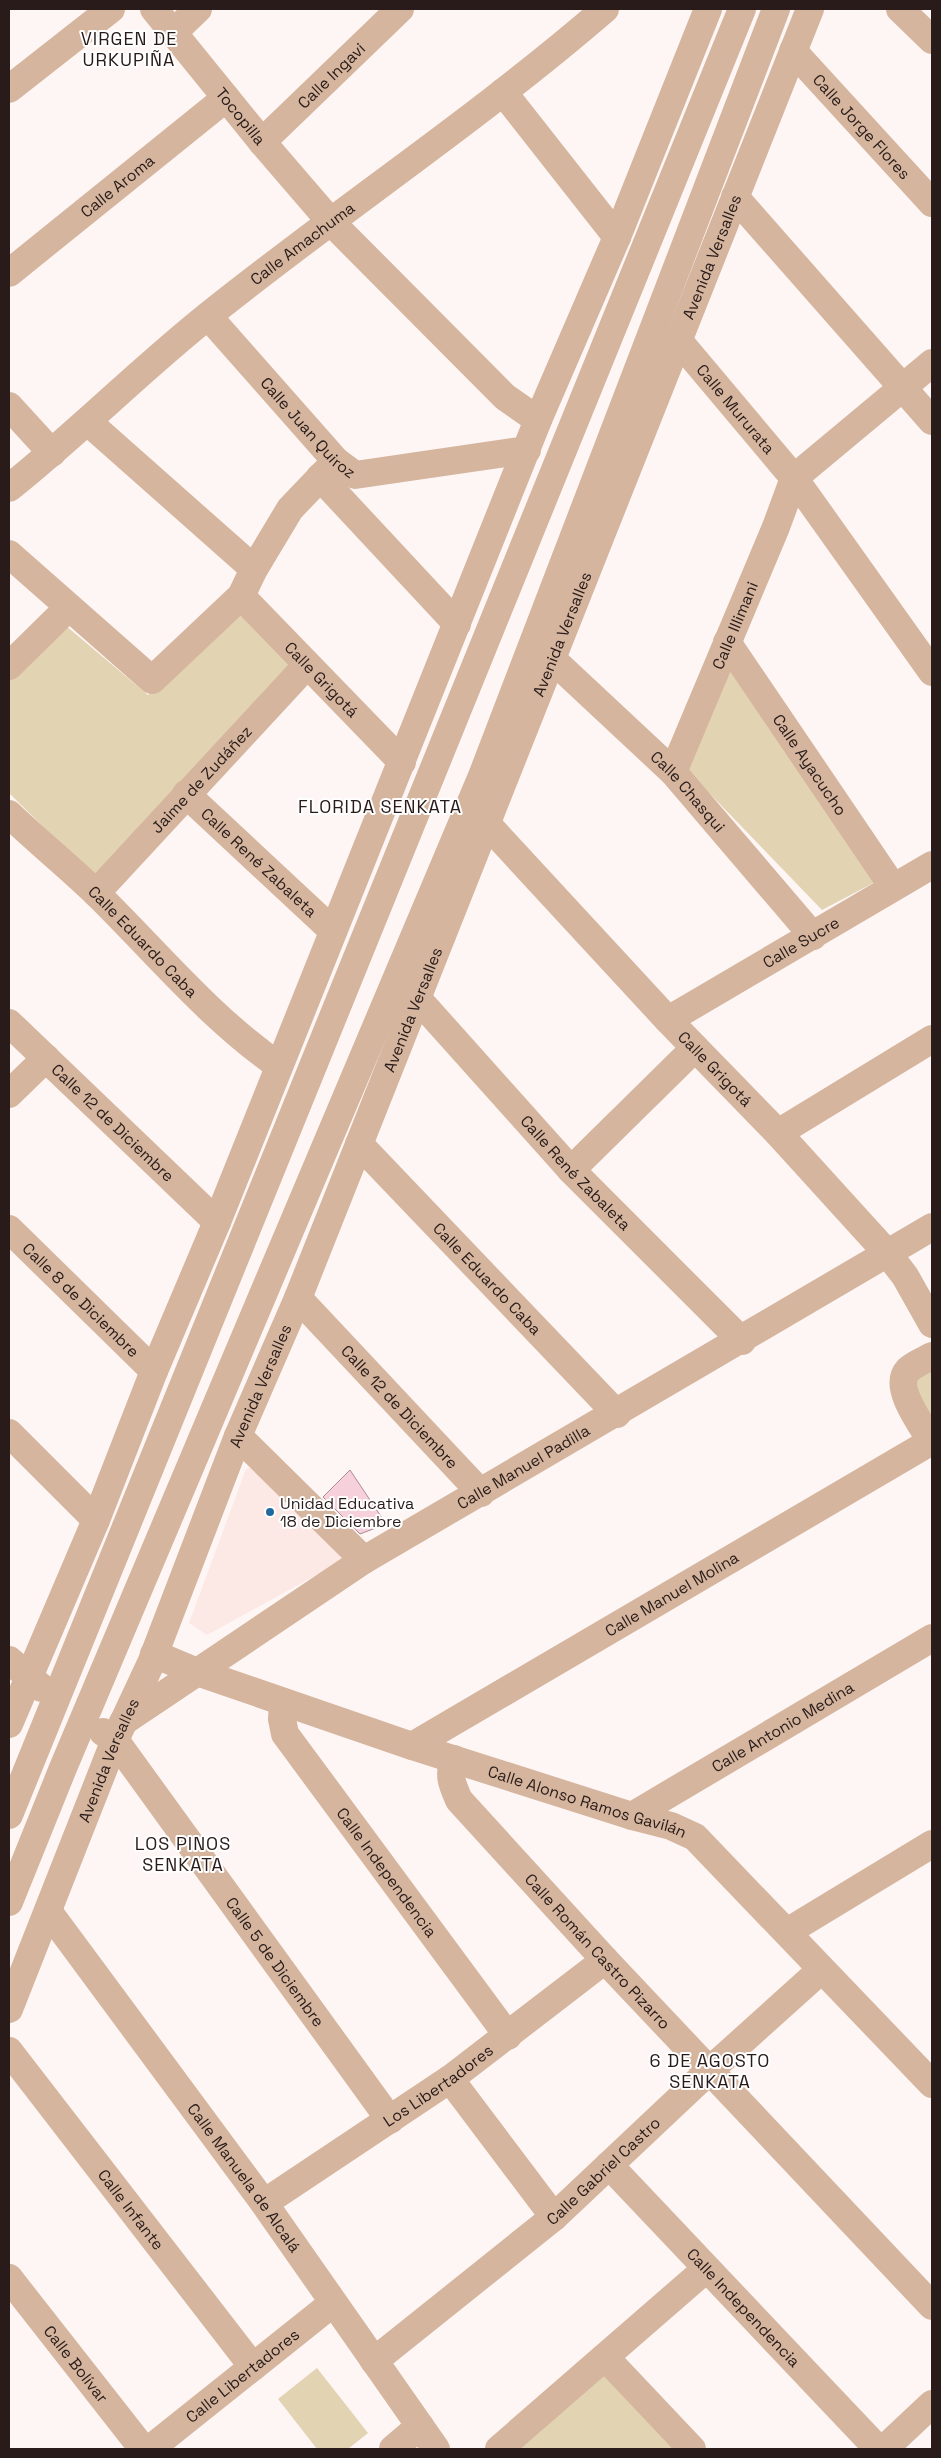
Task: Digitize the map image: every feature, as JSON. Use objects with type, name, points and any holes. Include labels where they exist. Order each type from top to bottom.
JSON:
[{"type":"street","points":[[9,89],[111,9]]},
{"type":"street","name":"Tocopilla","points":[[154,9],[262,142],[330,221],[506,397],[538,420]]},
{"type":"street","points":[[174,32],[198,9]]},
{"type":"street","name":"Calle Ingavi","points":[[262,142],[400,9]]},
{"type":"street","name":"Calle Amachuma","points":[[9,488],[88,422],[208,316],[330,221],[503,92],[603,9]]},
{"type":"street","points":[[9,1724],[18,1669],[96,1520],[154,1371],[217,1222],[538,420],[617,237],[708,9]]},
{"type":"street","points":[[9,1815],[17,1780],[56,1698],[742,9]]},
{"type":"street","name":"Avenida Versalles","points":[[9,1902],[84,1718],[482,776],[776,9]]},
{"type":"street","name":"Avenida Versalles","points":[[9,2009],[119,1731],[154,1654],[238,1436],[298,1298],[810,9]]},
{"type":"street","points":[[900,9],[932,40]]},
{"type":"street","name":"Calle Jorge Flores","points":[[793,51],[932,203]]},
{"type":"street","points":[[503,92],[617,237]]},
{"type":"street","name":"Calle Aroma","points":[[9,273],[226,98]]},
{"type":"street","points":[[735,198],[932,421]]},
{"type":"street","name":"Calle Juan Quiroz","points":[[208,316],[328,469],[355,475],[527,450]]},
{"type":"street","name":"Calle Mururata","points":[[678,340],[794,478],[928,655]]},
{"type":"street","points":[[794,478],[904,388],[932,362]]},
{"type":"street","points":[[9,406],[52,453]]},
{"type":"street","points":[[88,422],[254,569]]},
{"type":"street","points":[[9,554],[68,608],[152,680],[240,596],[290,509],[328,469],[457,624]]},
{"type":"street","name":"Calle Illimani","points":[[673,772],[776,527],[794,478]]},
{"type":"street","name":"Calle Grigotá","points":[[240,596],[402,762]]},
{"type":"street","points":[[9,666],[68,608]]},
{"type":"street","name":"Calle Ayacucho","points":[[727,642],[893,887]]},
{"type":"street","name":"Calle Chasqui","points":[[552,659],[673,772],[813,936]]},
{"type":"street","name":"Jaime de Zudáñez","points":[[96,893],[307,665]]},
{"type":"street","name":"Calle René Zabaleta","points":[[186,794],[333,931]]},
{"type":"street","name":"Calle Grigotá","points":[[486,823],[668,1020],[778,1132],[888,1254],[905,1276],[932,1324]]},
{"type":"street","name":"Calle Eduardo Caba","points":[[13,828],[96,893],[168,968],[251,1046],[279,1066]]},
{"type":"street","name":"Calle Sucre","points":[[668,1020],[932,865]]},
{"type":"street","name":"Calle René Zabaleta","points":[[417,998],[571,1170],[742,1341]]},
{"type":"street","name":"Calle 12 de Diciembre","points":[[9,1023],[217,1222]]},
{"type":"street","points":[[778,1132],[932,1039]]},
{"type":"street","points":[[571,1170],[695,1048]]},
{"type":"street","points":[[9,1094],[46,1058]]},
{"type":"street","name":"Calle Eduardo Caba","points":[[359,1144],[617,1414]]},
{"type":"street","name":"Calle Manuel Padilla","points":[[119,1731],[197,1672],[364,1560],[742,1341],[932,1227]]},
{"type":"street","name":"Calle 8 de Diciembre","points":[[9,1229],[154,1371]]},
{"type":"street","name":"Calle 12 de Diciembre","points":[[298,1298],[481,1493]]},
{"type":"street","points":[[932,1356],[908,1370],[903,1387],[906,1396],[932,1441]]},
{"type":"street","points":[[9,1434],[96,1520]]},
{"type":"street","points":[[238,1436],[364,1560]]},
{"type":"street","name":"Calle Manuel Molina","points":[[412,1746],[932,1441]]},
{"type":"street","name":"Calle Antonio Medina","points":[[632,1816],[932,1638]]},
{"type":"street","name":"Calle Alonso Ramos Gavilán","points":[[154,1654],[197,1672],[412,1746],[632,1816],[671,1826],[694,1837],[932,2084]]},
{"type":"street","name":"Calle 5 de Diciembre","points":[[18,1669],[84,1718],[119,1731],[390,2120]]},
{"type":"street","name":"Calle Independencia","points":[[283,1702],[282,1719],[285,1734],[508,2036]]},
{"type":"street","name":"Calle Román Castro Pizarro","points":[[454,1758],[449,1770],[450,1781],[460,1800],[606,1960],[932,2306]]},
{"type":"street","points":[[17,1780],[63,1768]]},
{"type":"street","points":[[787,1932],[932,1844]]},
{"type":"street","name":"Calle Manuela de Alcalá","points":[[48,1911],[264,2204],[436,2449]]},
{"type":"street","name":"Los Libertadores","points":[[264,2204],[450,2079],[606,1960]]},
{"type":"street","name":"Calle Gabriel Castro","points":[[374,2361],[554,2217],[710,2070],[821,1970]]},
{"type":"street","name":"Calle Infante","points":[[9,2051],[253,2367]]},
{"type":"street","points":[[450,2079],[554,2217]]},
{"type":"street","name":"Calle Independencia","points":[[609,2165],[706,2270],[878,2449]]},
{"type":"street","points":[[499,2449],[706,2270]]},
{"type":"street","name":"Calle Bolívar","points":[[9,2278],[143,2449]]},
{"type":"street","name":"Calle Libertadores","points":[[150,2449],[333,2303]]},
{"type":"street","points":[[605,2357],[692,2449]]},
{"type":"street","points":[[884,2449],[932,2404]]},
{"type":"street","points":[[393,2449],[420,2426]]},
{"type":"shaded area","points":[[242,613],[294,667],[93,876],[9,793],[9,680],[65,625],[148,695]]},
{"type":"shaded area","points":[[731,664],[881,879],[822,910],[687,770]]},
{"type":"shaded area","points":[[932,1365],[932,1425],[913,1381]]},
{"type":"shaded area","name":"Unidad Educativa 18 de Diciembre","points":[[263,1463],[351,1556],[207,1635],[189,1623],[246,1469]]},
{"type":"shaded area","points":[[317,2368],[368,2433],[348,2449],[317,2449],[278,2399]]},
{"type":"shaded area","points":[[604,2369],[681,2449],[513,2449]]},
{"type":"building","points":[[350,1470],[386,1524],[360,1534],[323,1497]]},
{"type":"place","name":"Unidad Educativa 18 de Diciembre","points":[[270,1512]]},
{"type":"district","name":"VIRGEN DE URKUPIÑA","points":[[129,48]]},
{"type":"district","name":"FLORIDA SENKATA","points":[[380,806]]},
{"type":"district","name":"LOS PINOS SENKATA","points":[[183,1854]]},
{"type":"district","name":"6 DE AGOSTO SENKATA","points":[[710,2070]]}]
